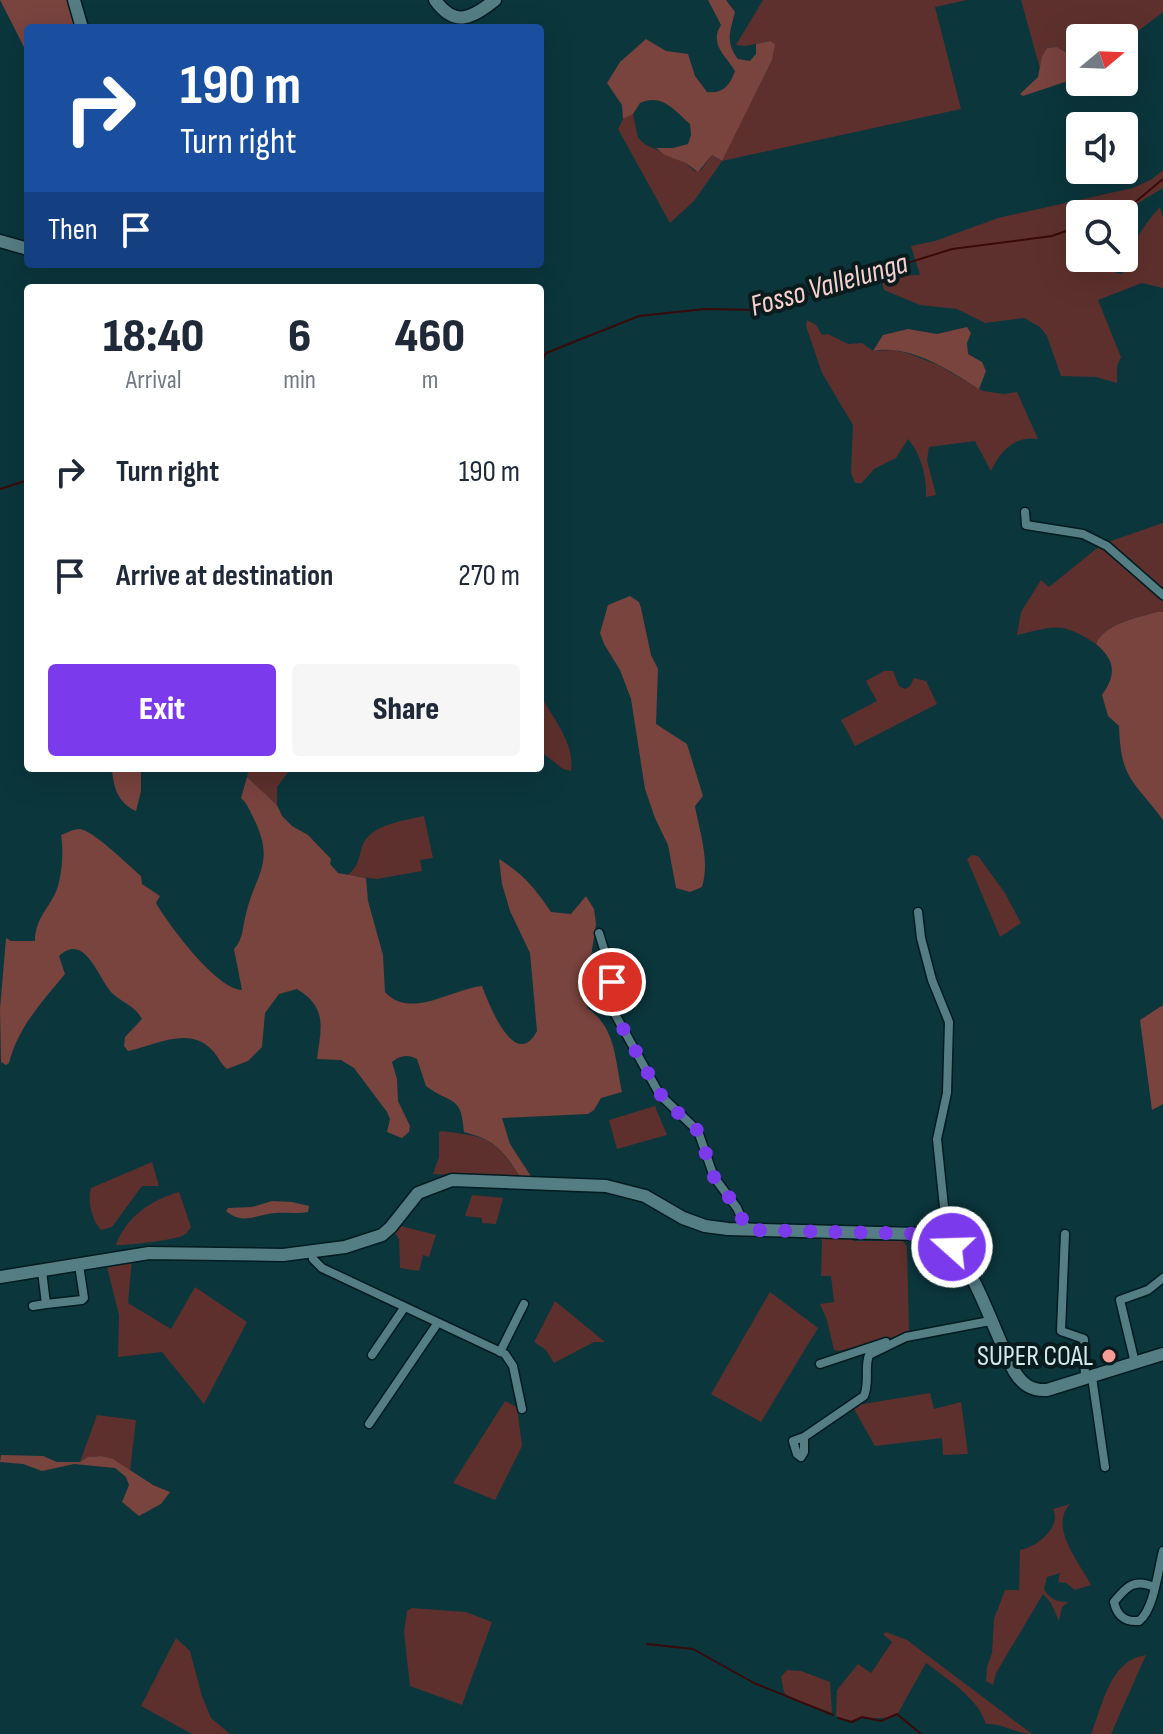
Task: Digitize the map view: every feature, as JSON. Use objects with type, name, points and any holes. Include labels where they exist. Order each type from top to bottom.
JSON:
[{"type":"street","points":[[74,0],[81,24]]},
{"type":"street","points":[[435,0],[450,15],[465,18],[495,0]]},
{"type":"street","points":[[0,241],[24,248]]},
{"type":"street","points":[[1025,512],[1026,525],[1083,534],[1107,546],[1163,595]]},
{"type":"street","points":[[918,912],[926,959],[950,1031],[947,1093],[937,1139],[947,1236],[945,1242]]},
{"type":"street","points":[[599,933],[611,972],[611,1007],[664,1100],[698,1131],[714,1177],[737,1208],[747,1230]]},
{"type":"street","points":[[0,1277],[149,1253],[312,1253],[377,1238],[391,1227],[418,1193],[452,1180],[606,1186],[636,1193],[705,1226],[747,1230],[918,1234],[945,1242],[968,1272],[1014,1371],[1026,1385],[1047,1390],[1163,1354]]},
{"type":"street","points":[[1065,1234],[1061,1331],[1084,1339],[1105,1467]]},
{"type":"street","points":[[312,1253],[313,1259],[322,1268],[509,1358],[522,1409]]},
{"type":"street","points":[[33,1306],[84,1298],[79,1265]]},
{"type":"street","points":[[42,1271],[46,1304]]},
{"type":"street","points":[[1135,1363],[1120,1300],[1148,1290],[1163,1278]]},
{"type":"street","points":[[500,1352],[524,1304]]},
{"type":"street","points":[[372,1355],[404,1308]]},
{"type":"street","points":[[820,1364],[859,1349],[906,1337],[990,1321]]},
{"type":"street","points":[[369,1424],[437,1324]]},
{"type":"street","points":[[804,1437],[864,1396],[868,1387],[866,1362],[869,1355],[906,1337]]},
{"type":"street","points":[[1154,1587],[1138,1582],[1126,1587],[1114,1602],[1119,1615],[1131,1621],[1143,1619],[1147,1614],[1154,1587],[1163,1551]]},
{"type":"shaded area","points":[[0,0],[70,0],[77,24],[24,24],[24,47]]},
{"type":"shaded area","points":[[708,0],[726,0],[735,12],[730,42],[738,59],[750,61],[756,54],[756,44],[770,41],[775,44],[772,60],[722,161],[712,155],[698,172],[656,148],[688,144],[690,124],[667,104],[655,100],[640,103],[633,114],[623,119],[622,105],[607,83],[620,62],[646,39],[666,51],[688,54],[695,76],[707,92],[725,88],[735,71],[718,44],[721,25]]},
{"type":"shaded area","points":[[763,0],[967,0],[935,7],[961,109],[722,161],[694,201],[670,223],[618,129],[623,119],[633,114],[638,138],[646,145],[686,163],[694,171],[701,170],[712,155],[721,161],[772,60],[770,41],[736,45]]},
{"type":"shaded area","points":[[1021,0],[1163,0],[1163,12],[1138,31],[1138,24],[1066,24],[1066,52],[1057,47],[1047,48],[1040,69]]},
{"type":"shaded area","points":[[1057,47],[1066,52],[1066,82],[1023,96],[1020,94],[1038,77],[1042,56],[1047,48]]},
{"type":"shaded area","points":[[1163,170],[1163,188],[1138,203],[1138,200],[1079,200],[1133,188]]},
{"type":"shaded area","points":[[1066,203],[1066,272],[1122,274],[1138,272],[1138,237],[1160,207],[1163,218],[1163,288],[1142,283],[1098,300],[1121,357],[1117,366],[1117,383],[1096,377],[1061,376],[1047,336],[1040,327],[1024,318],[985,323],[957,309],[920,305],[884,290],[882,283],[886,276],[920,275],[911,246],[935,241],[998,218]]},
{"type":"shaded area","points":[[807,320],[816,325],[822,335],[828,334],[848,344],[862,343],[873,351],[894,350],[910,354],[938,365],[983,391],[1017,392],[1038,439],[1030,438],[1009,446],[991,471],[975,441],[929,447],[927,460],[936,495],[926,497],[922,466],[908,439],[896,458],[874,469],[862,483],[855,483],[851,473],[853,425],[822,373],[806,326]]},
{"type":"shaded area","points":[[967,327],[971,333],[967,343],[968,354],[982,362],[986,371],[979,389],[929,360],[901,351],[873,351],[883,335],[908,329],[937,334]]},
{"type":"shaded area","points":[[1163,523],[1163,591],[1108,542]]},
{"type":"shaded area","points":[[1101,545],[1163,602],[1163,612],[1122,622],[1107,631],[1096,644],[1074,632],[1058,628],[1017,635],[1021,612],[1041,580],[1049,587]]},
{"type":"shaded area","points":[[630,596],[639,602],[651,655],[658,669],[656,724],[687,744],[703,796],[695,806],[703,847],[704,877],[702,887],[690,892],[676,888],[668,845],[645,789],[631,699],[600,633],[608,605]]},
{"type":"shaded area","points":[[1163,612],[1163,820],[1136,787],[1126,769],[1119,726],[1108,716],[1102,695],[1112,668],[1107,656],[1096,644],[1114,626]]},
{"type":"shaded area","points":[[884,671],[893,671],[899,686],[905,689],[914,678],[926,681],[937,704],[855,746],[841,720],[877,701],[866,681]]},
{"type":"shaded area","points":[[544,701],[570,751],[571,771],[563,769],[544,754]]},
{"type":"shaded area","points":[[113,772],[141,772],[141,791],[136,811],[125,804]]},
{"type":"shaded area","points":[[248,772],[288,772],[277,787],[277,805],[247,777]]},
{"type":"shaded area","points":[[247,777],[277,805],[292,826],[308,835],[331,859],[330,864],[338,873],[366,878],[368,901],[383,955],[385,992],[395,1000],[419,1003],[482,986],[496,1018],[512,1039],[520,1044],[529,1042],[537,1031],[530,953],[510,911],[499,859],[528,882],[551,912],[571,914],[586,896],[594,909],[596,924],[590,963],[583,982],[587,1008],[597,1016],[609,1034],[622,1092],[601,1098],[588,1114],[502,1118],[510,1144],[532,1178],[521,1178],[491,1143],[464,1132],[458,1106],[426,1086],[417,1059],[410,1056],[392,1062],[398,1101],[410,1126],[409,1132],[402,1138],[387,1132],[390,1119],[387,1112],[354,1068],[341,1060],[317,1059],[321,1028],[318,1011],[307,996],[297,989],[279,994],[265,1013],[262,1047],[248,1061],[227,1069],[212,1050],[193,1039],[171,1039],[128,1051],[124,1046],[125,1037],[142,1019],[113,994],[84,953],[77,949],[68,950],[59,956],[65,974],[25,1026],[9,1063],[1,1062],[0,1009],[6,938],[11,941],[35,941],[39,922],[59,881],[61,835],[74,830],[92,835],[141,876],[142,884],[160,896],[156,903],[194,954],[220,979],[242,990],[234,949],[241,937],[264,858],[260,834],[249,808],[241,798]]},
{"type":"shaded area","points":[[424,816],[433,858],[420,860],[422,871],[377,879],[348,875],[372,833],[388,825]]},
{"type":"shaded area","points":[[972,855],[978,856],[1005,893],[1021,923],[1000,937],[967,859]]},
{"type":"shaded area","points":[[1163,1005],[1163,1104],[1152,1110],[1140,1020]]},
{"type":"shaded area","points":[[655,1106],[667,1135],[617,1149],[609,1120]]},
{"type":"shaded area","points":[[439,1132],[470,1135],[489,1142],[497,1147],[521,1178],[433,1174],[439,1157]]},
{"type":"shaded area","points":[[152,1162],[159,1186],[142,1186],[112,1227],[101,1230],[91,1210],[91,1188]]},
{"type":"shaded area","points":[[179,1192],[191,1227],[185,1234],[159,1241],[116,1245],[141,1211]]},
{"type":"shaded area","points":[[472,1195],[503,1198],[496,1224],[482,1223],[482,1218],[465,1216]]},
{"type":"shaded area","points":[[272,1201],[309,1206],[308,1212],[238,1218],[226,1211],[228,1208],[252,1207]]},
{"type":"shaded area","points":[[397,1225],[436,1235],[429,1257],[423,1255],[419,1271],[400,1268],[399,1239],[392,1234]]},
{"type":"shaded area","points":[[818,1234],[852,1235],[853,1241],[903,1241],[907,1247],[909,1333],[834,1350],[820,1304],[834,1302],[831,1276],[821,1276],[822,1241]]},
{"type":"shaded area","points":[[132,1259],[128,1303],[171,1329],[195,1287],[247,1322],[204,1404],[162,1352],[118,1357],[119,1315],[106,1263]]},
{"type":"shaded area","points":[[770,1292],[818,1328],[761,1422],[711,1394]]},
{"type":"shaded area","points":[[555,1301],[605,1342],[594,1342],[554,1363],[546,1350],[534,1342]]},
{"type":"shaded area","points":[[930,1393],[934,1409],[961,1402],[968,1454],[943,1455],[942,1438],[875,1446],[854,1409],[857,1405]]},
{"type":"shaded area","points":[[505,1401],[517,1407],[522,1446],[495,1500],[453,1483]]},
{"type":"shaded area","points":[[97,1415],[136,1420],[130,1471],[100,1456],[80,1462]]},
{"type":"shaded area","points":[[1,1455],[43,1456],[57,1462],[80,1462],[88,1457],[101,1456],[113,1459],[153,1485],[170,1492],[161,1504],[139,1516],[122,1502],[129,1485],[126,1477],[115,1468],[74,1464],[42,1471],[23,1464],[0,1462]]},
{"type":"shaded area","points":[[1070,1504],[1064,1514],[1064,1535],[1091,1585],[1075,1590],[1066,1583],[1058,1582],[1060,1573],[1047,1577],[1044,1589],[1048,1595],[1057,1601],[1068,1602],[1062,1607],[1059,1621],[1043,1594],[996,1673],[993,1685],[986,1681],[994,1619],[1005,1590],[1019,1590],[1020,1550],[1034,1545],[1051,1529],[1055,1516],[1053,1509]]},
{"type":"shaded area","points":[[412,1608],[466,1612],[492,1622],[462,1705],[410,1686],[404,1632],[407,1611]]},
{"type":"shaded area","points":[[886,1632],[907,1640],[1032,1734],[986,1724],[969,1697],[926,1663],[898,1713],[850,1721],[836,1716],[837,1690],[858,1664],[871,1673],[892,1642],[883,1634]]},
{"type":"shaded area","points":[[176,1638],[190,1651],[211,1718],[230,1734],[192,1734],[141,1706]]},
{"type":"shaded area","points":[[1146,1655],[1111,1734],[1091,1734],[1116,1674],[1124,1665]]},
{"type":"shaded area","points":[[787,1670],[801,1671],[830,1682],[832,1713],[788,1697],[781,1677]]},
{"type":"waterway","name":"Fosso Vallelunga","points":[[1138,200],[1163,179]]},
{"type":"waterway","name":"Fosso Vallelunga","points":[[544,357],[546,353],[639,316],[705,309],[758,310],[952,249],[1052,236],[1066,231]]},
{"type":"waterway","name":"Fosso Vallelunga","points":[[0,489],[24,481]]},
{"type":"waterway","points":[[647,1644],[693,1649],[754,1683],[833,1715]]},
{"type":"waterway","points":[[838,1718],[852,1722],[862,1717],[881,1721],[897,1714],[921,1734]]},
{"type":"place","name":"SUPER COAL","points":[[1109,1356]]},
{"type":"route","points":[[612,982],[611,1007],[664,1100],[698,1131],[714,1177],[737,1208],[747,1230],[925,1234],[939,1238],[952,1247]]}]
